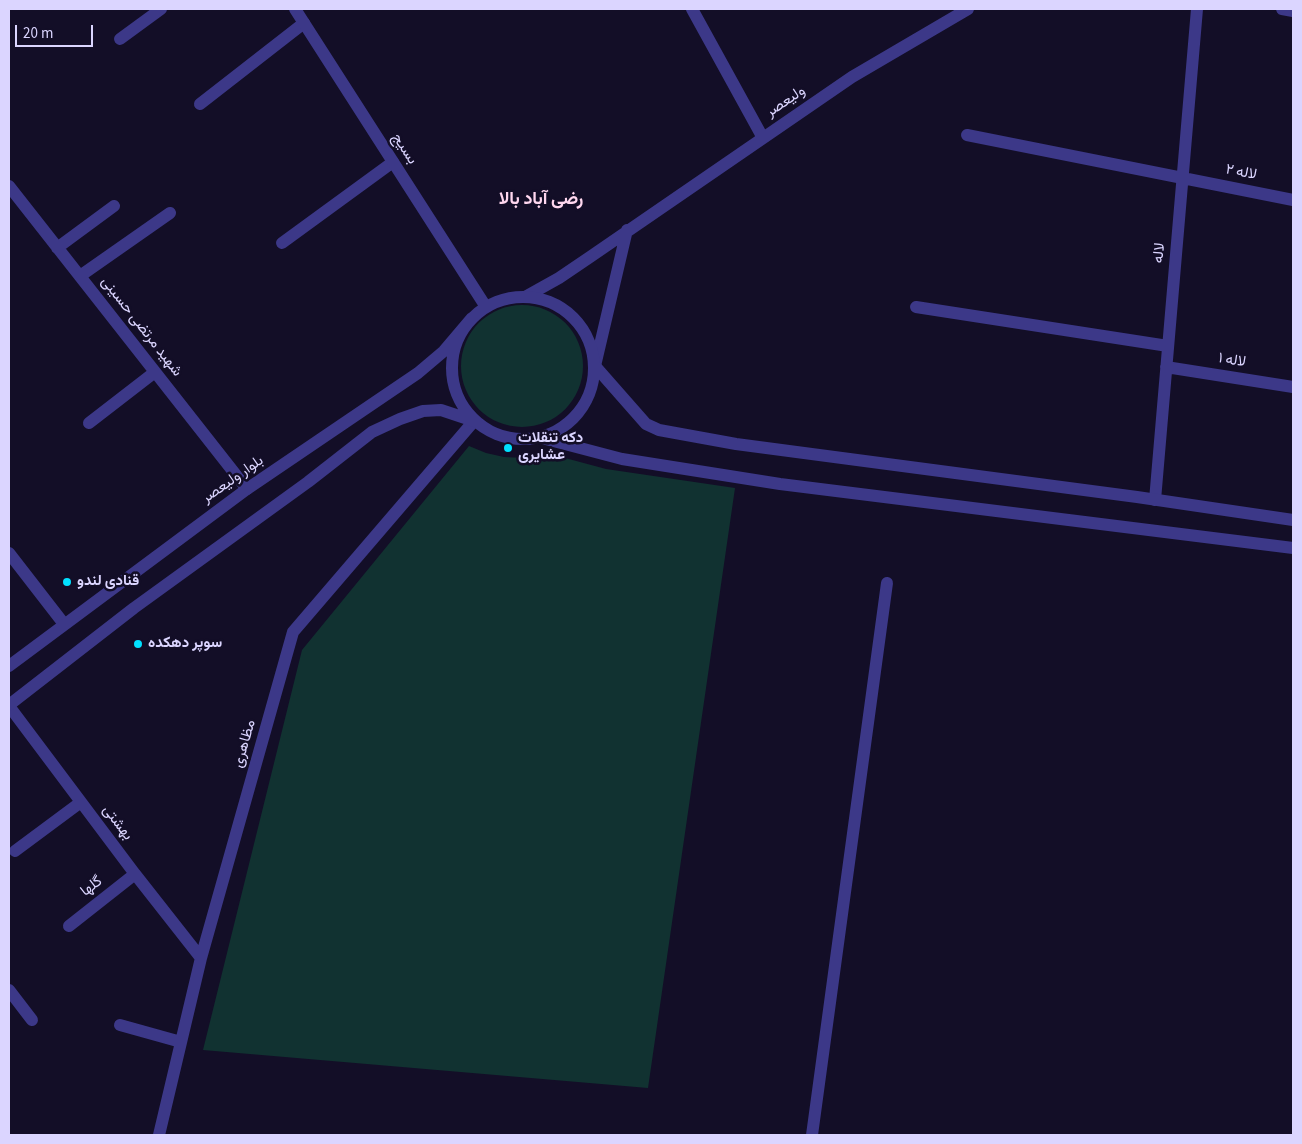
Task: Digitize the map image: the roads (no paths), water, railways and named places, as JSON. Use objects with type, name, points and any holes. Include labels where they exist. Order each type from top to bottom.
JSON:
[{"type":"street","points":[[120,39],[161,9]]},
{"type":"street","name":"بسیج","points":[[295,9],[486,307]]},
{"type":"street","points":[[692,9],[762,138]]},
{"type":"street","name":"ولیعصر","points":[[525,297],[559,278],[852,77],[952,13],[968,9]]},
{"type":"street","name":"لاله","points":[[1155,500],[1198,9]]},
{"type":"street","points":[[1282,9],[1293,11]]},
{"type":"street","points":[[200,104],[304,23]]},
{"type":"street","name":"لاله ۲","points":[[968,135],[1293,200]]},
{"type":"street","points":[[282,243],[393,162]]},
{"type":"street","name":"شهید مرتضی حسینی","points":[[9,186],[247,489]]},
{"type":"street","points":[[57,248],[114,206]]},
{"type":"street","points":[[80,276],[170,213]]},
{"type":"street","points":[[542,438],[564,428],[581,412],[592,390],[595,366],[627,230]]},
{"type":"street","points":[[474,421],[456,394],[452,378],[452,362],[458,338],[472,318],[486,307],[505,299],[525,297],[547,300],[566,311],[581,326],[591,345],[595,366],[646,424],[659,430],[736,444],[1293,520]]},
{"type":"street","points":[[916,307],[1168,346]]},
{"type":"street","name":"بلوار ولیعصر","points":[[9,666],[247,489],[418,373],[444,351],[472,318]]},
{"type":"street","name":"لاله ۱","points":[[1166,367],[1293,387]]},
{"type":"street","points":[[89,423],[155,372]]},
{"type":"street","points":[[9,705],[134,608],[372,432],[400,419],[423,412],[441,410],[474,421],[494,434],[518,440],[542,438],[622,459],[780,484],[1293,548]]},
{"type":"street","name":"مظاهری","points":[[159,1135],[201,958],[293,632],[474,421]]},
{"type":"street","points":[[9,553],[64,624]]},
{"type":"street","points":[[812,1135],[887,583]]},
{"type":"street","name":"بهشتی","points":[[9,705],[135,874],[201,958]]},
{"type":"street","points":[[14,851],[81,802]]},
{"type":"street","name":"گلها","points":[[69,926],[135,874]]},
{"type":"street","points":[[9,990],[32,1020]]},
{"type":"street","points":[[120,1024],[181,1042]]},
{"type":"place","name":"دکه تنقلات عشایری","points":[[508,448]]},
{"type":"place","name":"قنادی لندو","points":[[67,582]]},
{"type":"place","name":"سوپر دهکده","points":[[138,644]]},
{"type":"district","name":"رضی آباد بالا","points":[[541,200]]}]
